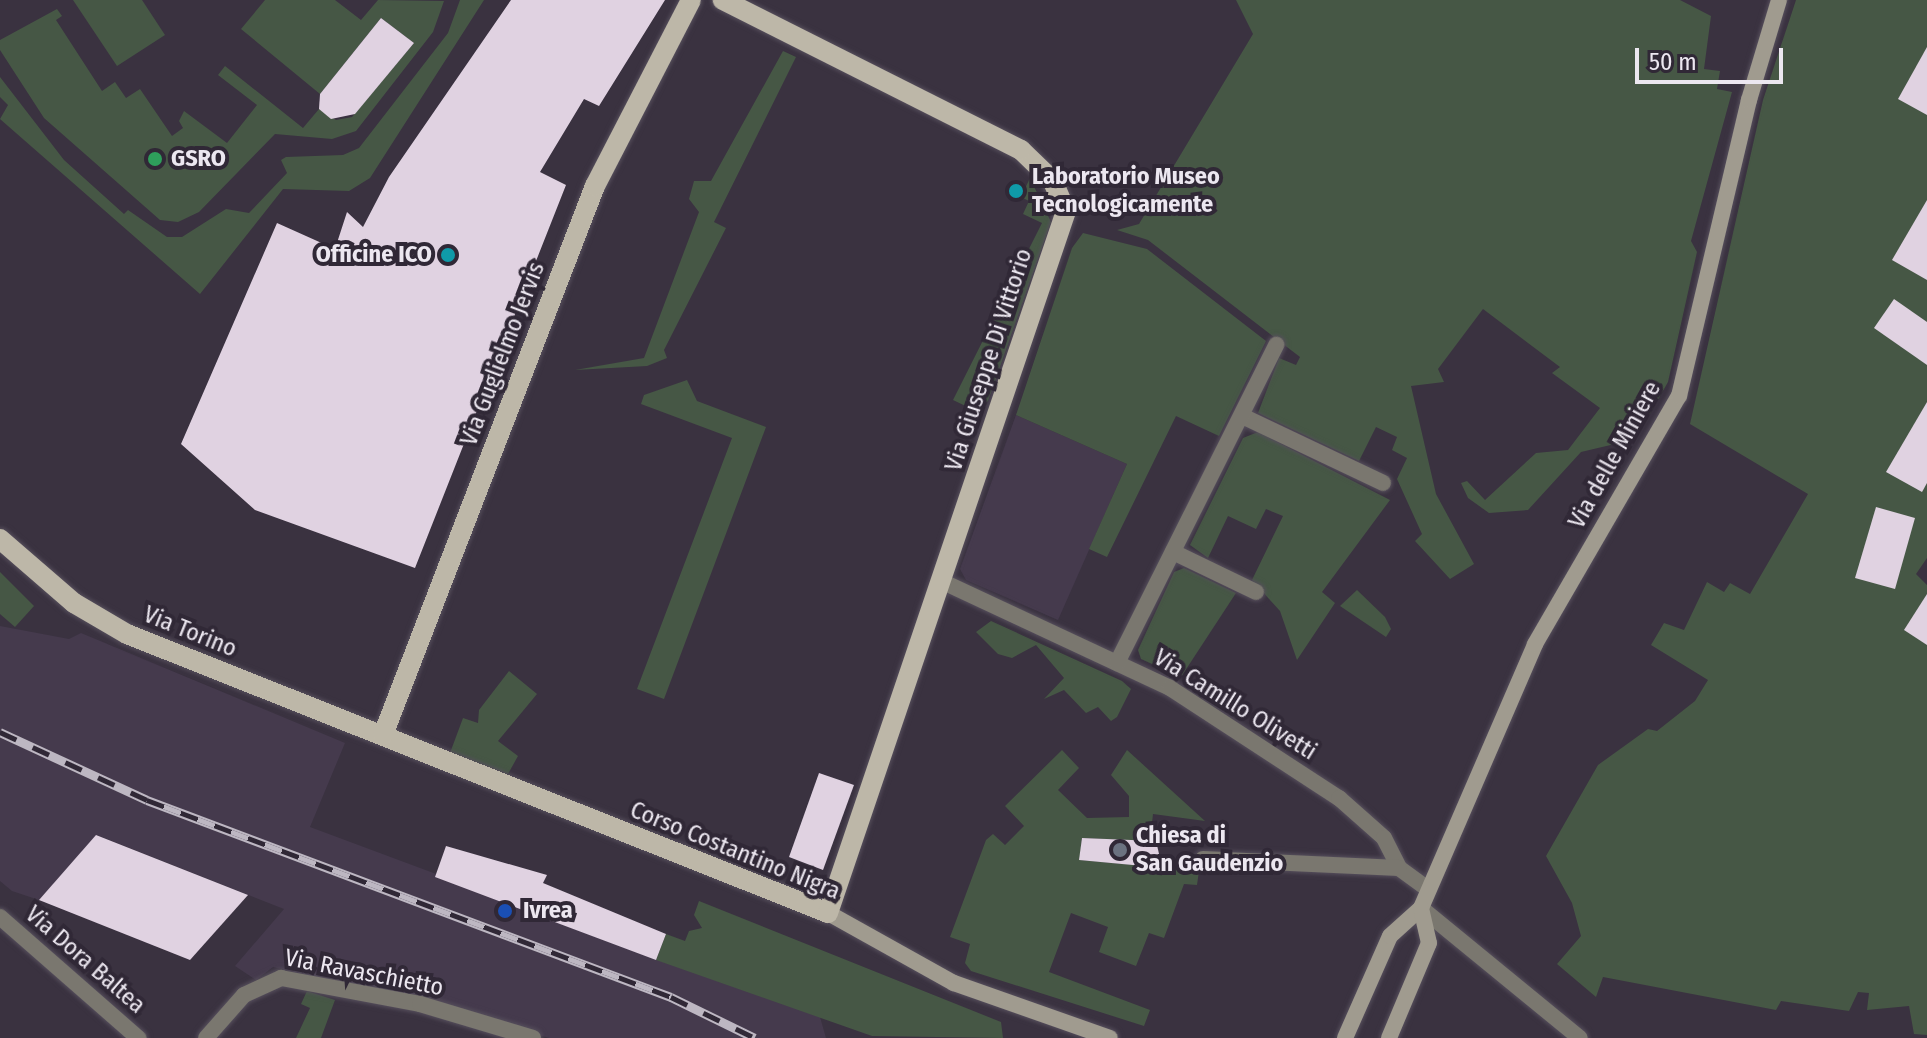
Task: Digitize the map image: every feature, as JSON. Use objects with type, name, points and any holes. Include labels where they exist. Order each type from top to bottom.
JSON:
[{"type":"main road","name":"Via Guglielmo Jervis","points":[[383,735],[595,186],[691,0]]},
{"type":"main road","name":"Via Giuseppe Di Vittorio","points":[[723,0],[1021,150],[1052,180],[1066,211],[943,582],[828,913]]},
{"type":"main road","name":"Via Torino","points":[[0,539],[74,603],[127,634],[383,735]]},
{"type":"main road","name":"Corso Costantino Nigra","points":[[383,735],[828,913]]},
{"type":"street","name":"Via delle Miniere","points":[[1345,1038],[1390,936],[1421,908],[1535,644],[1679,396],[1749,100],[1779,0]]},
{"type":"street","points":[[1117,663],[1276,345]]},
{"type":"street","points":[[1242,416],[1383,483]]},
{"type":"street","points":[[1173,552],[1256,592]]},
{"type":"street","name":"Via Camillo Olivetti","points":[[943,582],[1170,688],[1339,798],[1384,838],[1399,868],[1428,889]]},
{"type":"street","points":[[1203,859],[1399,868]]},
{"type":"street","name":"Via delle Miniere","points":[[1389,1038],[1429,943],[1421,908]]},
{"type":"street","points":[[1421,908],[1580,1038]]},
{"type":"street","name":"Corso Costantino Nigra","points":[[828,913],[954,983],[1110,1038]]},
{"type":"street","name":"Via Dora Baltea","points":[[0,917],[138,1038]]},
{"type":"street","name":"Via Ravaschietto","points":[[206,1038],[244,995],[281,978],[420,1004],[533,1038]]},
{"type":"shaded area","points":[[1016,415],[1127,464],[1058,620],[966,580],[960,569]]},
{"type":"shaded area","points":[[0,626],[69,639],[81,633],[345,743],[310,827],[820,1017],[826,1038],[549,1038],[443,1005],[273,967],[256,980],[235,966],[284,909],[97,835],[39,900],[12,891],[0,881]]},
{"type":"green space","points":[[73,0],[142,0],[165,35],[117,66]]},
{"type":"green space","points":[[265,0],[335,0],[361,20],[378,0],[444,1],[433,32],[356,131],[332,139],[275,134],[199,212],[178,222],[160,220],[44,118],[0,50],[0,40],[57,9],[62,16],[56,20],[102,91],[115,82],[126,98],[140,89],[172,136],[183,128],[179,121],[184,111],[227,143],[257,105],[218,75],[225,66],[303,128],[319,109],[336,120],[352,117],[414,43],[381,18],[320,94],[241,29]]},
{"type":"green space","points":[[460,0],[484,0],[370,178],[349,191],[283,189],[200,294],[0,119],[8,105],[0,97],[0,77],[64,160],[124,214],[128,210],[167,237],[182,237],[226,209],[249,213],[287,173],[281,160],[286,157],[343,155],[359,148],[448,33]]},
{"type":"green space","points":[[1236,0],[1680,0],[1711,16],[1704,69],[1720,71],[1717,89],[1732,92],[1691,241],[1697,252],[1668,382],[1636,439],[1581,452],[1528,510],[1489,513],[1468,498],[1461,483],[1467,481],[1485,500],[1536,453],[1568,450],[1600,408],[1552,373],[1560,367],[1483,309],[1438,369],[1444,382],[1411,386],[1436,494],[1474,564],[1450,579],[1415,541],[1422,534],[1397,479],[1407,458],[1392,450],[1397,437],[1376,427],[1359,461],[1258,413],[1279,358],[1296,365],[1300,357],[1148,240],[1117,230],[1139,224],[1253,34]]},
{"type":"green space","points":[[1796,0],[1927,0],[1927,558],[1916,574],[1927,585],[1927,1035],[1914,1034],[1909,1006],[1867,1010],[1869,993],[1858,992],[1849,1011],[1781,1001],[1776,1010],[1603,977],[1596,997],[1557,964],[1581,936],[1572,903],[1546,856],[1598,765],[1648,729],[1657,731],[1695,701],[1708,680],[1651,645],[1664,623],[1684,630],[1707,582],[1724,592],[1730,583],[1750,594],[1808,494],[1690,424],[1763,100]]},
{"type":"green space","points":[[783,51],[796,57],[714,222],[726,228],[664,350],[667,358],[647,366],[575,370],[644,358],[699,212],[689,199],[694,181],[711,181]]},
{"type":"green space","points":[[1030,178],[1051,222],[988,401],[976,411],[953,400],[1042,223],[1023,214],[1029,201],[1021,197]]},
{"type":"green space","points":[[1083,233],[1147,249],[1266,341],[1219,436],[1176,416],[1107,557],[1089,549],[1127,464],[1016,415],[1072,248]]},
{"type":"green space","points":[[687,380],[697,401],[766,427],[664,699],[637,689],[732,438],[641,404],[644,395]]},
{"type":"green space","points":[[1258,432],[1390,500],[1322,592],[1335,603],[1297,660],[1280,611],[1252,580],[1283,516],[1266,509],[1256,529],[1228,516],[1208,558],[1190,545],[1243,438]]},
{"type":"green space","points":[[1184,568],[1236,593],[1181,677],[1141,659],[1138,650],[1174,572]]},
{"type":"green space","points":[[0,572],[34,606],[15,627],[0,614]]},
{"type":"green space","points":[[1357,590],[1385,617],[1391,629],[1386,637],[1340,606]]},
{"type":"green space","points":[[991,621],[1122,681],[1131,689],[1117,717],[1111,721],[1098,707],[1086,713],[1064,690],[1044,699],[1064,678],[1036,645],[1012,658],[998,654],[976,632]]},
{"type":"green space","points":[[509,671],[537,694],[498,741],[518,756],[508,774],[450,753],[463,718],[478,723],[479,710]]},
{"type":"green space","points":[[1062,750],[1079,768],[1058,790],[1087,818],[1129,817],[1129,796],[1111,775],[1127,750],[1205,821],[1153,814],[1150,841],[1082,838],[1080,860],[1199,871],[1197,885],[1184,884],[1164,938],[1149,933],[1136,966],[1099,952],[1108,927],[1071,913],[1049,972],[1150,1010],[1144,1026],[971,971],[965,963],[970,944],[950,937],[986,840],[993,834],[1005,845],[1024,826],[1005,806]]},
{"type":"green space","points":[[699,901],[1001,1022],[1003,1038],[872,1036],[656,960],[666,934],[685,941],[689,931],[702,928],[694,915]]},
{"type":"green space","points":[[307,991],[335,1000],[321,1038],[296,1038],[310,1008],[301,1004]]},
{"type":"building","name":"Officine ICO","points":[[511,0],[665,0],[599,106],[584,99],[540,172],[566,185],[415,568],[255,510],[181,444],[277,223],[335,249],[347,212],[363,227],[389,177]]},
{"type":"building","points":[[381,18],[414,43],[355,114],[331,119],[319,109],[320,94]]},
{"type":"building","points":[[1927,47],[1927,115],[1898,99]]},
{"type":"building","points":[[1927,200],[1927,280],[1892,260]]},
{"type":"building","points":[[1894,299],[1927,322],[1927,365],[1874,328]]},
{"type":"building","points":[[1927,402],[1927,483],[1922,492],[1886,472]]},
{"type":"building","points":[[1876,507],[1915,518],[1895,589],[1855,578]]},
{"type":"building","points":[[1927,594],[1927,645],[1904,630]]},
{"type":"building","points":[[819,773],[854,785],[823,870],[789,857]]},
{"type":"building","points":[[96,835],[248,895],[190,960],[39,900]]},
{"type":"building","name":"Chiesa di San Gaudenzio","points":[[1082,838],[1156,841],[1160,858],[1154,867],[1079,860]]},
{"type":"building","points":[[446,846],[547,875],[543,883],[666,934],[656,960],[435,877]]},
{"type":"railway","points":[[0,732],[147,800],[671,997],[755,1038]]},
{"type":"place","name":"GSRO","points":[[155,159]]},
{"type":"place","name":"Laboratorio Museo Tecnologicamente","points":[[1016,191]]},
{"type":"place","name":"Officine ICO","points":[[448,255]]},
{"type":"place","name":"Chiesa di San Gaudenzio","points":[[1120,850]]},
{"type":"place","name":"Ivrea","points":[[505,911]]}]
